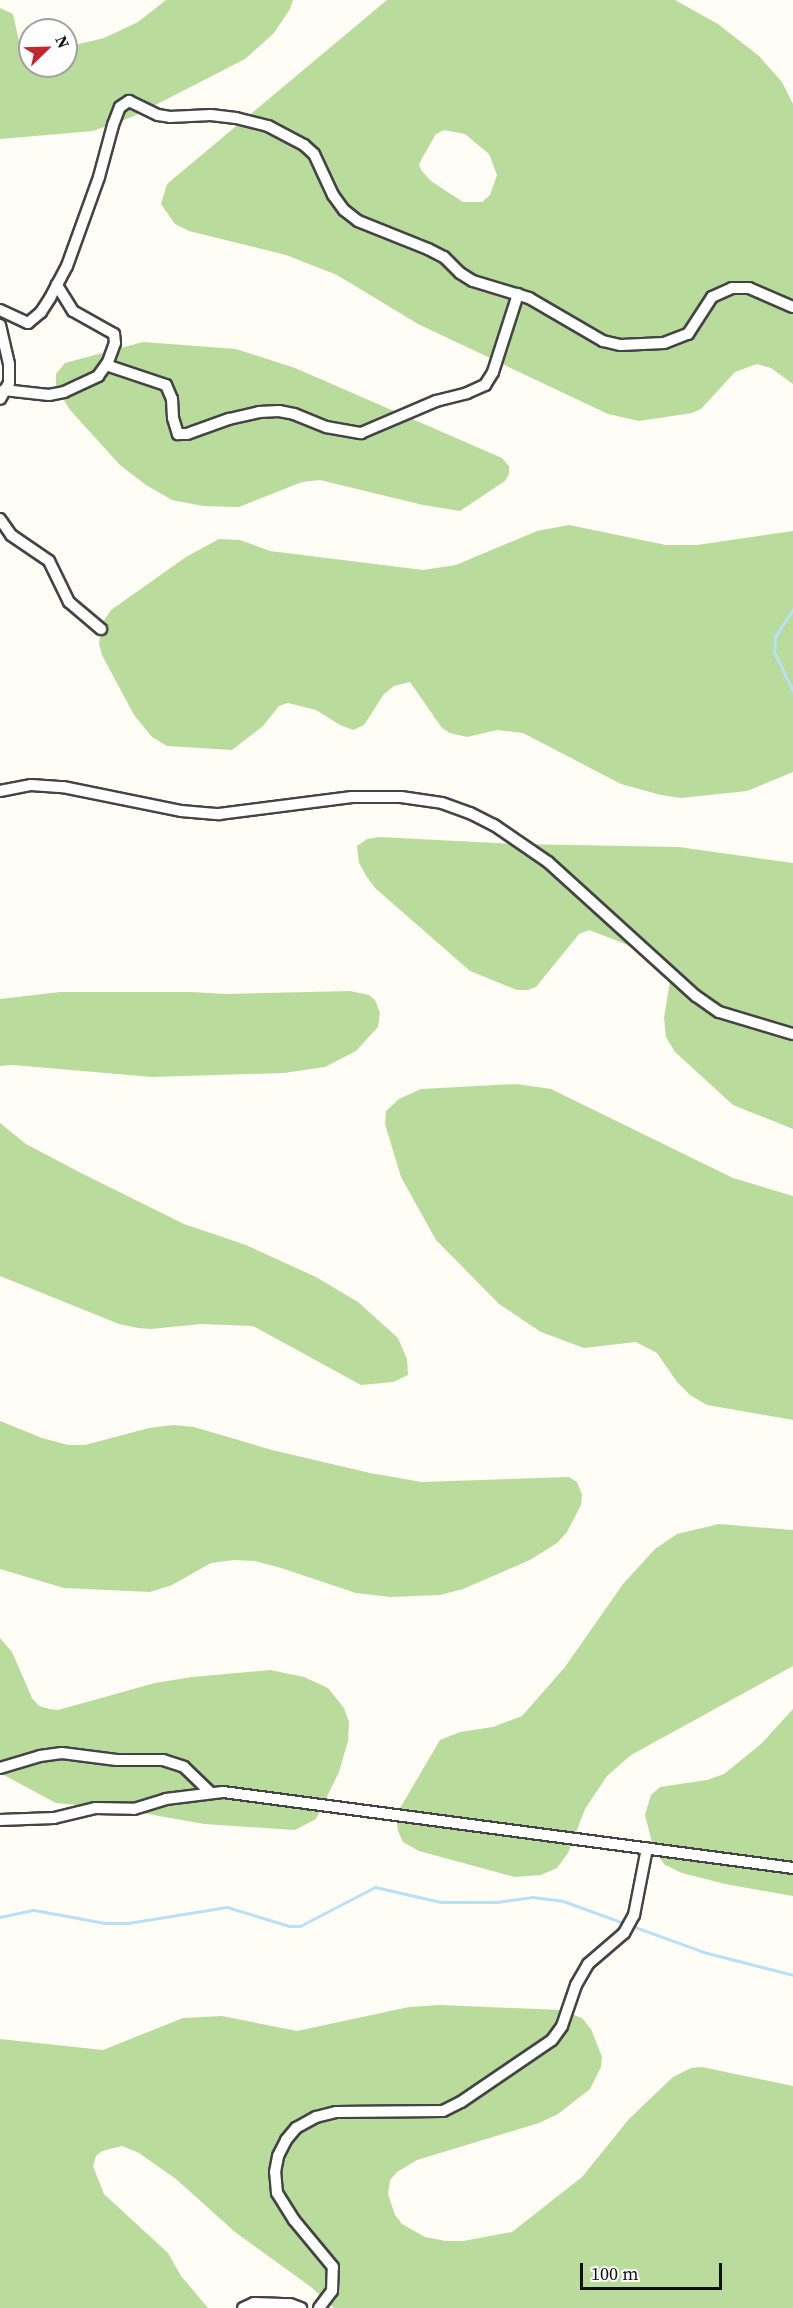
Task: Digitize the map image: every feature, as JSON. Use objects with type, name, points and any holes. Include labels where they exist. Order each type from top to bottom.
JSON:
[{"type":"street","points":[[0,310],[28,322],[41,312],[57,285],[99,177],[113,124],[120,107],[129,101],[158,115],[236,118],[267,126],[286,135],[304,145],[314,154],[333,195],[344,210],[358,221],[428,249],[444,257],[460,273],[473,280],[518,294],[603,340],[621,345],[664,344],[688,333],[711,297],[732,288],[749,288],[793,308]]},
{"type":"street","points":[[0,326],[9,364],[9,382],[2,394],[49,395],[64,392],[98,376],[115,343],[114,334],[73,311],[57,285]]},
{"type":"street","points":[[105,364],[166,385],[178,434],[187,434],[259,412],[279,411],[294,414],[326,427],[361,433],[436,401],[467,393],[485,385],[493,372],[518,294]]},
{"type":"street","points":[[0,519],[11,535],[49,561],[69,602],[101,629]]},
{"type":"street","points":[[0,791],[31,785],[63,787],[181,812],[219,814],[352,797],[401,798],[442,803],[494,825],[548,862],[696,996],[719,1012],[793,1034]]},
{"type":"street","points":[[0,1768],[40,1756],[62,1753],[117,1760],[163,1760],[184,1767],[211,1793]]},
{"type":"street","points":[[0,1820],[46,1819],[95,1808],[134,1809],[166,1798],[223,1792],[793,1868]]},
{"type":"street","points":[[319,2308],[332,2291],[333,2266],[294,2220],[277,2193],[275,2172],[278,2156],[286,2140],[296,2128],[316,2117],[336,2112],[443,2111],[461,2102],[552,2040],[562,2026],[576,1985],[588,1964],[624,1934],[634,1915],[647,1848]]},
{"type":"street","points":[[243,2308],[254,2303],[290,2304],[301,2308]]},
{"type":"green space","points":[[166,0],[293,0],[290,9],[274,33],[245,59],[132,117],[93,131],[0,139],[0,8],[13,14],[18,36],[18,78],[78,78],[78,44],[104,38],[138,22]]},
{"type":"green space","points":[[387,0],[675,0],[718,24],[759,56],[782,82],[793,104],[793,384],[771,368],[757,364],[735,372],[701,409],[692,413],[639,421],[608,414],[418,324],[337,275],[286,255],[189,231],[175,224],[161,204],[167,184]],"holes":[[[444,130],[465,134],[489,154],[497,175],[490,195],[482,202],[463,202],[431,181],[419,165],[436,134]]]},
{"type":"green space","points":[[143,342],[236,349],[295,368],[502,458],[509,466],[509,474],[505,481],[460,511],[423,505],[320,480],[302,482],[239,507],[203,506],[172,500],[146,485],[120,465],[70,410],[56,387],[56,374],[65,363]]},
{"type":"green space","points":[[569,525],[666,545],[697,545],[793,531],[793,772],[747,791],[681,798],[661,795],[621,784],[523,733],[497,730],[467,737],[450,733],[442,728],[410,682],[394,686],[384,694],[364,725],[353,730],[316,710],[288,703],[279,706],[263,726],[232,750],[167,746],[152,737],[134,715],[102,655],[99,643],[103,622],[111,610],[186,557],[219,539],[240,540],[270,551],[423,570],[456,565],[537,531]]},
{"type":"green space","points":[[380,837],[517,844],[679,847],[793,863],[793,1129],[733,1105],[675,1052],[666,1037],[664,1018],[670,981],[667,970],[646,952],[589,930],[579,934],[536,987],[528,990],[517,990],[470,971],[375,888],[367,877],[359,863],[357,846],[367,839]]},
{"type":"green space","points":[[350,991],[369,995],[375,1000],[380,1013],[378,1027],[356,1051],[325,1067],[284,1073],[152,1077],[13,1065],[0,1066],[0,999],[60,992],[227,994]]},
{"type":"green space","points":[[516,1084],[551,1089],[733,1178],[793,1196],[793,1420],[707,1405],[690,1395],[677,1382],[657,1353],[636,1342],[584,1348],[541,1332],[499,1304],[436,1240],[401,1177],[385,1124],[386,1111],[399,1099],[421,1089]]},
{"type":"green space","points":[[0,1123],[26,1144],[81,1173],[184,1224],[246,1245],[316,1277],[358,1302],[398,1338],[407,1359],[408,1375],[393,1382],[361,1385],[253,1326],[201,1324],[151,1329],[138,1328],[119,1324],[0,1276]]},
{"type":"green space","points":[[0,1421],[42,1438],[68,1445],[85,1445],[149,1428],[173,1425],[194,1427],[272,1450],[370,1473],[422,1482],[569,1477],[577,1482],[582,1495],[581,1505],[567,1532],[557,1543],[530,1560],[463,1589],[440,1595],[390,1597],[356,1593],[281,1568],[255,1561],[234,1560],[211,1563],[172,1585],[150,1592],[64,1588],[0,1569]]},
{"type":"green space","points":[[719,1524],[793,1530],[793,1666],[631,1755],[607,1776],[585,1809],[568,1853],[557,1868],[541,1875],[515,1877],[419,1851],[403,1842],[398,1831],[396,1815],[440,1740],[460,1732],[493,1727],[522,1716],[565,1667],[623,1584],[655,1549],[677,1534]]},
{"type":"green space","points":[[0,1638],[12,1652],[32,1698],[39,1706],[49,1709],[58,1710],[155,1683],[192,1677],[270,1670],[304,1677],[328,1688],[344,1708],[349,1722],[348,1741],[339,1772],[316,1819],[295,1830],[204,1824],[120,1809],[56,1803],[0,1773]]},
{"type":"green space","points":[[793,1709],[793,1896],[725,1884],[682,1873],[665,1865],[654,1850],[645,1815],[651,1795],[660,1787],[707,1780],[724,1774],[761,1744]]},
{"type":"green space","points":[[440,2005],[561,2010],[582,2018],[591,2029],[602,2057],[601,2067],[590,2089],[558,2114],[539,2123],[417,2160],[397,2172],[390,2180],[388,2194],[395,2215],[402,2224],[425,2237],[446,2241],[463,2241],[512,2232],[582,2177],[629,2119],[673,2077],[691,2068],[702,2067],[793,2086],[793,2308],[334,2308],[311,2287],[235,2232],[176,2179],[139,2153],[122,2146],[102,2151],[96,2156],[93,2166],[104,2194],[168,2253],[181,2276],[208,2308],[0,2308],[0,2039],[103,2050],[183,2018],[222,2016],[297,2031],[409,2007]]},
{"type":"waterway","points":[[793,609],[775,637],[774,652],[793,691]]},
{"type":"waterway","points":[[0,1917],[34,1910],[105,1923],[128,1923],[227,1907],[289,1926],[300,1926],[375,1887],[440,1902],[497,1902],[532,1897],[563,1901],[707,1953],[793,1975]]}]
